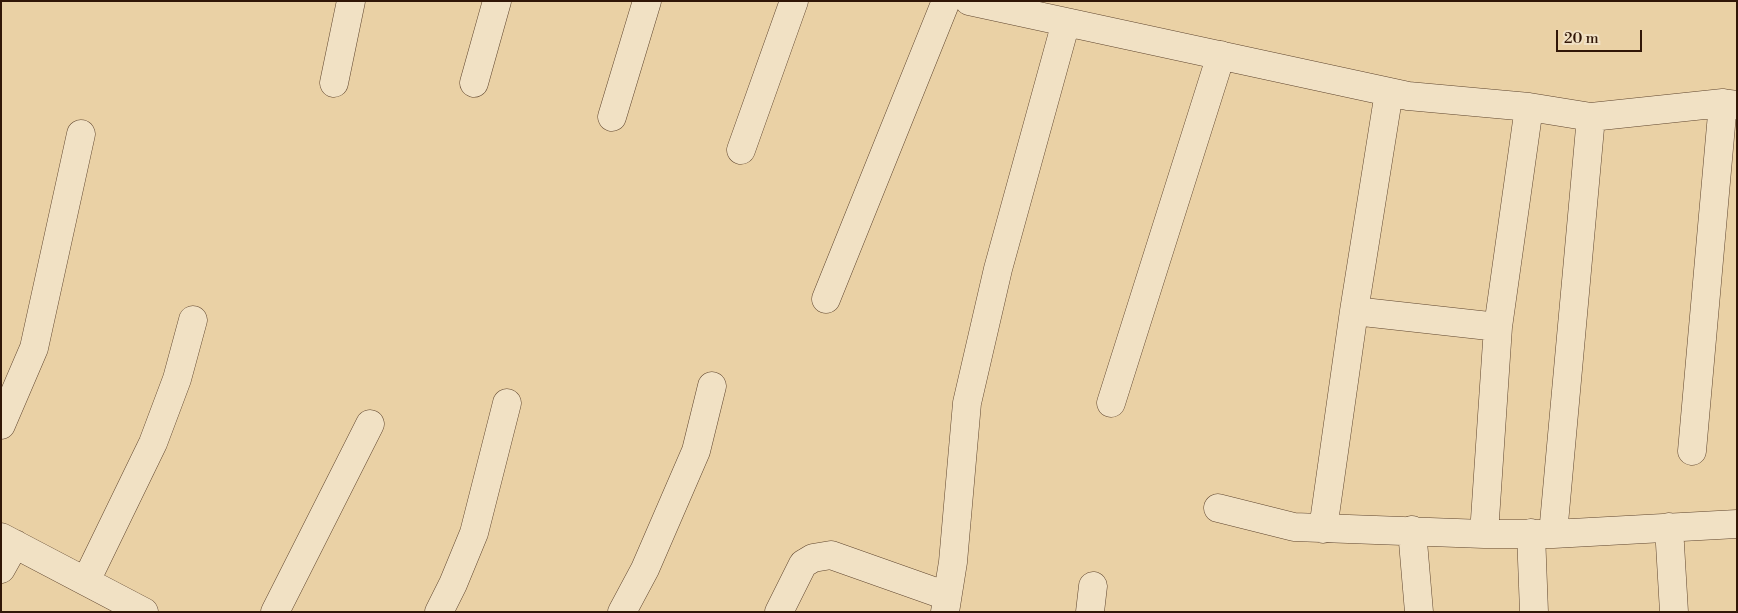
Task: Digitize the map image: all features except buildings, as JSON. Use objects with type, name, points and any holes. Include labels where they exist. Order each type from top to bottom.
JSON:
[{"type":"street","points":[[334,83],[351,1]]},
{"type":"street","points":[[474,82],[497,1]]},
{"type":"street","points":[[612,117],[647,1]]},
{"type":"street","points":[[740,150],[794,1]]},
{"type":"street","points":[[826,299],[946,1]]},
{"type":"street","points":[[969,1],[1408,96],[1529,107],[1591,117],[1730,104],[1692,451]]},
{"type":"street","points":[[779,612],[803,564],[813,558],[830,555],[946,604],[952,562],[966,403],[998,269],[1066,22]]},
{"type":"street","points":[[1111,403],[1221,55]]},
{"type":"street","points":[[1323,529],[1354,312],[1389,92]]},
{"type":"street","points":[[1484,534],[1498,327],[1529,107]]},
{"type":"street","points":[[1534,612],[1591,117]]},
{"type":"street","points":[[1,425],[34,348],[81,134]]},
{"type":"street","points":[[1354,312],[1498,327]]},
{"type":"street","points":[[86,581],[153,443],[177,379],[193,320]]},
{"type":"street","points":[[622,612],[645,569],[696,451],[712,386]]},
{"type":"street","points":[[439,612],[474,533],[507,403]]},
{"type":"street","points":[[275,612],[370,424]]},
{"type":"street","points":[[1218,508],[1294,527],[1484,534],[1737,524]]},
{"type":"street","points":[[1669,527],[1674,612]]},
{"type":"street","points":[[1412,530],[1419,612]]},
{"type":"street","points":[[1,569],[8,540],[144,612]]}]
